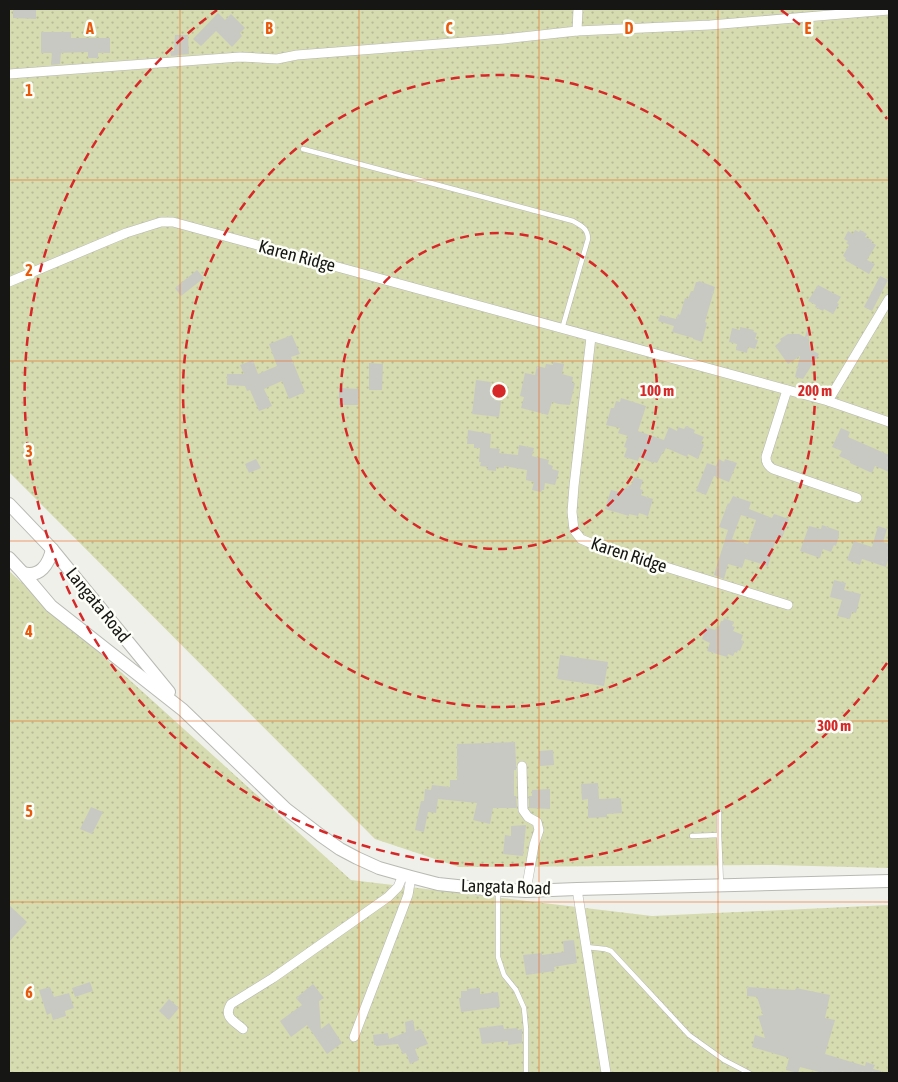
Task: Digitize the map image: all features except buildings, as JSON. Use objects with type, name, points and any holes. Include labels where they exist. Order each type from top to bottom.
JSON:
[{"type":"main road","name":"Langata Road","points":[[9,504],[52,549],[183,710]]},
{"type":"main road","points":[[23,573],[34,574],[45,567],[50,559],[52,549]]},
{"type":"main road","name":"Langata Road","points":[[9,558],[51,606],[183,710],[286,809],[320,835],[357,858],[379,868],[438,884],[526,891],[889,882]]},
{"type":"street","points":[[577,31],[578,9]]},
{"type":"street","points":[[9,74],[240,57],[277,58],[577,31],[710,25],[889,10]]},
{"type":"street","name":"Karen Ridge","points":[[9,282],[126,233],[161,222],[173,222],[828,401],[889,422]]},
{"type":"street","points":[[828,401],[889,298]]},
{"type":"street","name":"Karen Ridge","points":[[591,337],[574,486],[572,512],[574,530],[581,539],[594,545],[788,605]]},
{"type":"street","points":[[787,390],[766,457],[768,466],[857,498]]},
{"type":"street","points":[[522,766],[523,810],[528,816],[538,822],[539,830],[534,845],[526,891]]},
{"type":"street","points":[[243,1029],[228,1015],[227,1010],[230,1004],[273,978],[388,897],[407,876]]},
{"type":"street","points":[[354,1037],[408,895],[407,876]]},
{"type":"street","points":[[577,889],[606,1073]]},
{"type":"lane","points":[[303,149],[574,221],[583,226],[588,233],[588,239],[562,329]]},
{"type":"lane","points":[[719,812],[721,885]]},
{"type":"lane","points":[[692,836],[719,835]]},
{"type":"lane","points":[[498,890],[498,957],[504,975],[516,990],[524,1008],[526,1073]]},
{"type":"lane","points":[[586,948],[610,951],[689,1035],[724,1060],[749,1073]]},
{"type":"green space","points":[[9,9],[889,9],[889,868],[774,865],[459,867],[375,839],[9,472]]},
{"type":"green space","points":[[9,571],[351,880],[652,916],[889,905],[889,1073],[9,1073]]}]
